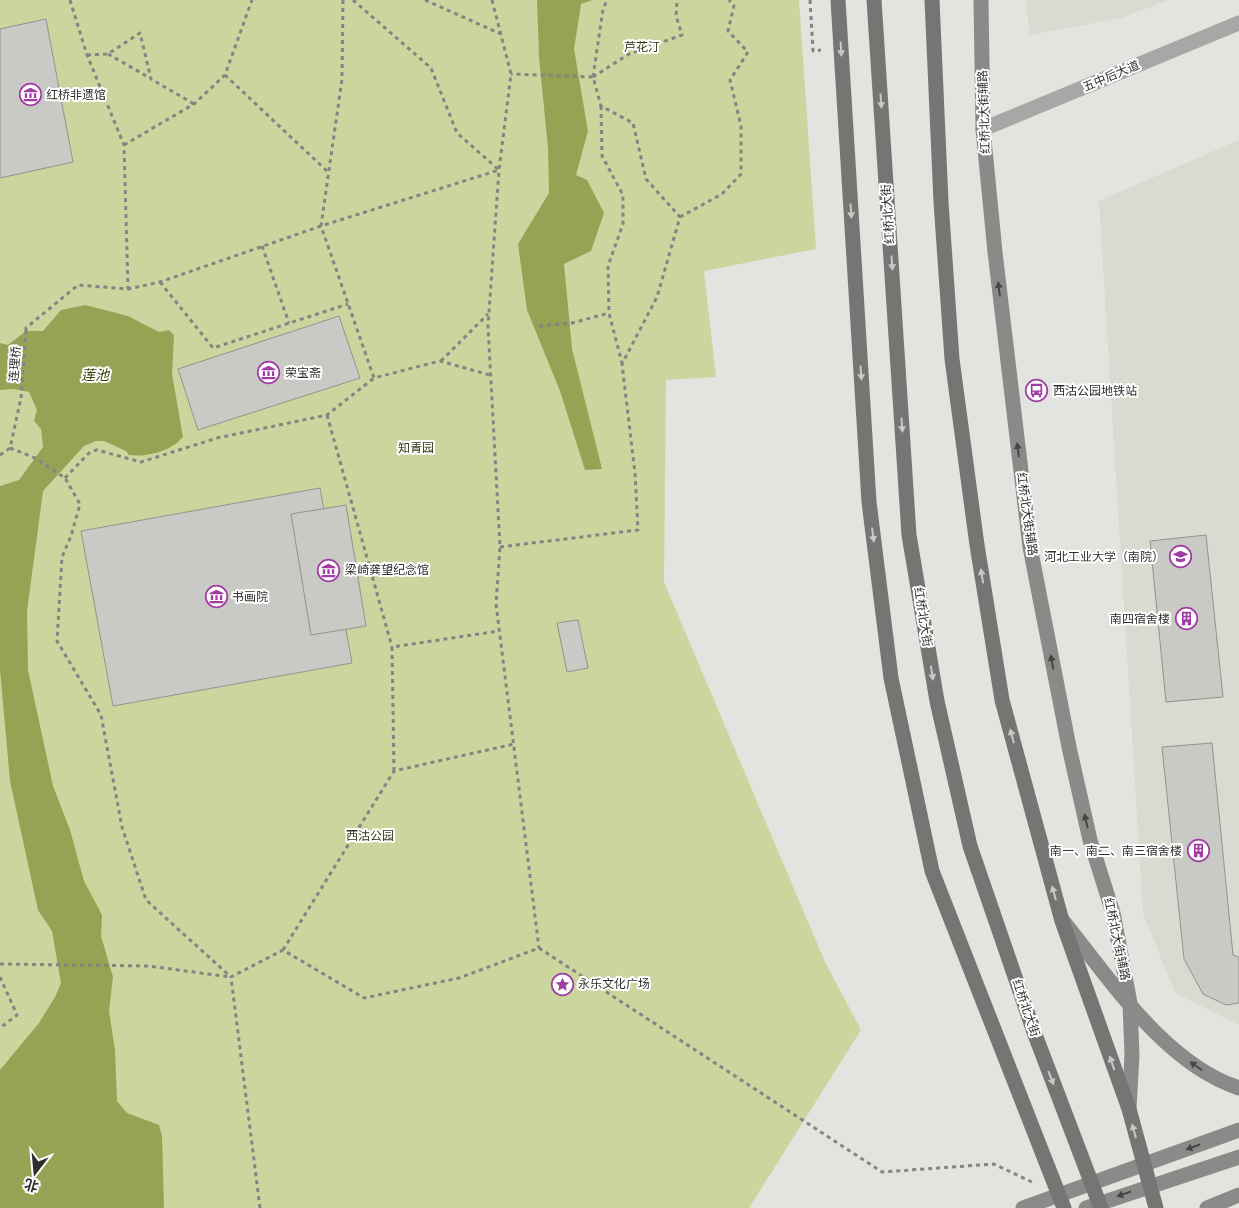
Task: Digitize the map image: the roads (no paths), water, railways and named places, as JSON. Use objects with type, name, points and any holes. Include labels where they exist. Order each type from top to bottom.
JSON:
[{"type":"main road","points":[[838,0],[869,502],[891,678],[932,871],[1062,1201]]},
{"type":"main road","name":"红桥北大街","points":[[874,0],[909,535],[937,701],[970,846],[1034,1032],[1092,1183],[1095,1206]]},
{"type":"main road","points":[[932,0],[941,202],[952,360],[977,545],[1002,700],[1062,921],[1129,1109],[1156,1208]]},
{"type":"main road","name":"红桥北大街辅路","points":[[981,0],[984,129],[994,252],[1030,546],[1069,747],[1090,840],[1114,913],[1130,1003],[1132,1055],[1129,1109]]},
{"type":"main road","points":[[1062,921],[1130,1003],[1158,1035],[1178,1054],[1201,1070],[1239,1088]]},
{"type":"main road","points":[[1023,1208],[1062,1201],[1092,1183],[1239,1130]]},
{"type":"main road","points":[[1095,1206],[1149,1186],[1239,1157]]},
{"type":"main road","points":[[1207,1208],[1239,1195]]},
{"type":"street","name":"五中后大道","points":[[984,129],[1239,22]]},
{"type":"water","points":[[537,0],[592,0],[581,4],[574,49],[588,131],[576,175],[587,180],[604,213],[591,251],[564,264],[572,349],[602,469],[585,470],[560,391],[527,310],[518,244],[549,193],[548,148],[539,57]]},
{"type":"water","name":"莲池","points":[[85,305],[128,316],[159,332],[169,330],[174,335],[172,374],[183,437],[165,450],[144,455],[129,455],[126,451],[104,441],[96,441],[84,446],[43,491],[27,611],[28,670],[53,786],[70,830],[84,881],[102,915],[101,936],[113,977],[109,1011],[115,1050],[117,1101],[127,1113],[159,1125],[162,1136],[164,1208],[0,1208],[0,1070],[39,1023],[61,983],[52,931],[38,910],[10,781],[0,669],[0,486],[19,480],[43,447],[41,429],[34,421],[37,410],[29,392],[14,389],[0,390],[0,343],[8,345],[26,331],[43,331],[61,310]]},
{"type":"place","name":"红桥非遗馆","points":[[30,95]]},
{"type":"place","name":"荣宝斋","points":[[269,373]]},
{"type":"place","name":"西沽公园地铁站","points":[[1037,391]]},
{"type":"place","name":"河北工业大学（南院）","points":[[1180,557]]},
{"type":"place","name":"梁崎龚望纪念馆","points":[[329,570]]},
{"type":"place","name":"书画院","points":[[216,597]]},
{"type":"place","name":"南四宿舍楼","points":[[1186,619]]},
{"type":"place","name":"南一、南二、南三宿舍楼","points":[[1198,851]]},
{"type":"place","name":"永乐文化广场","points":[[562,984]]},
{"type":"park label","name":"芦花汀","points":[[642,47]]},
{"type":"park label","name":"知青园","points":[[416,448]]},
{"type":"park label","name":"西沽公园","points":[[370,836]]}]
